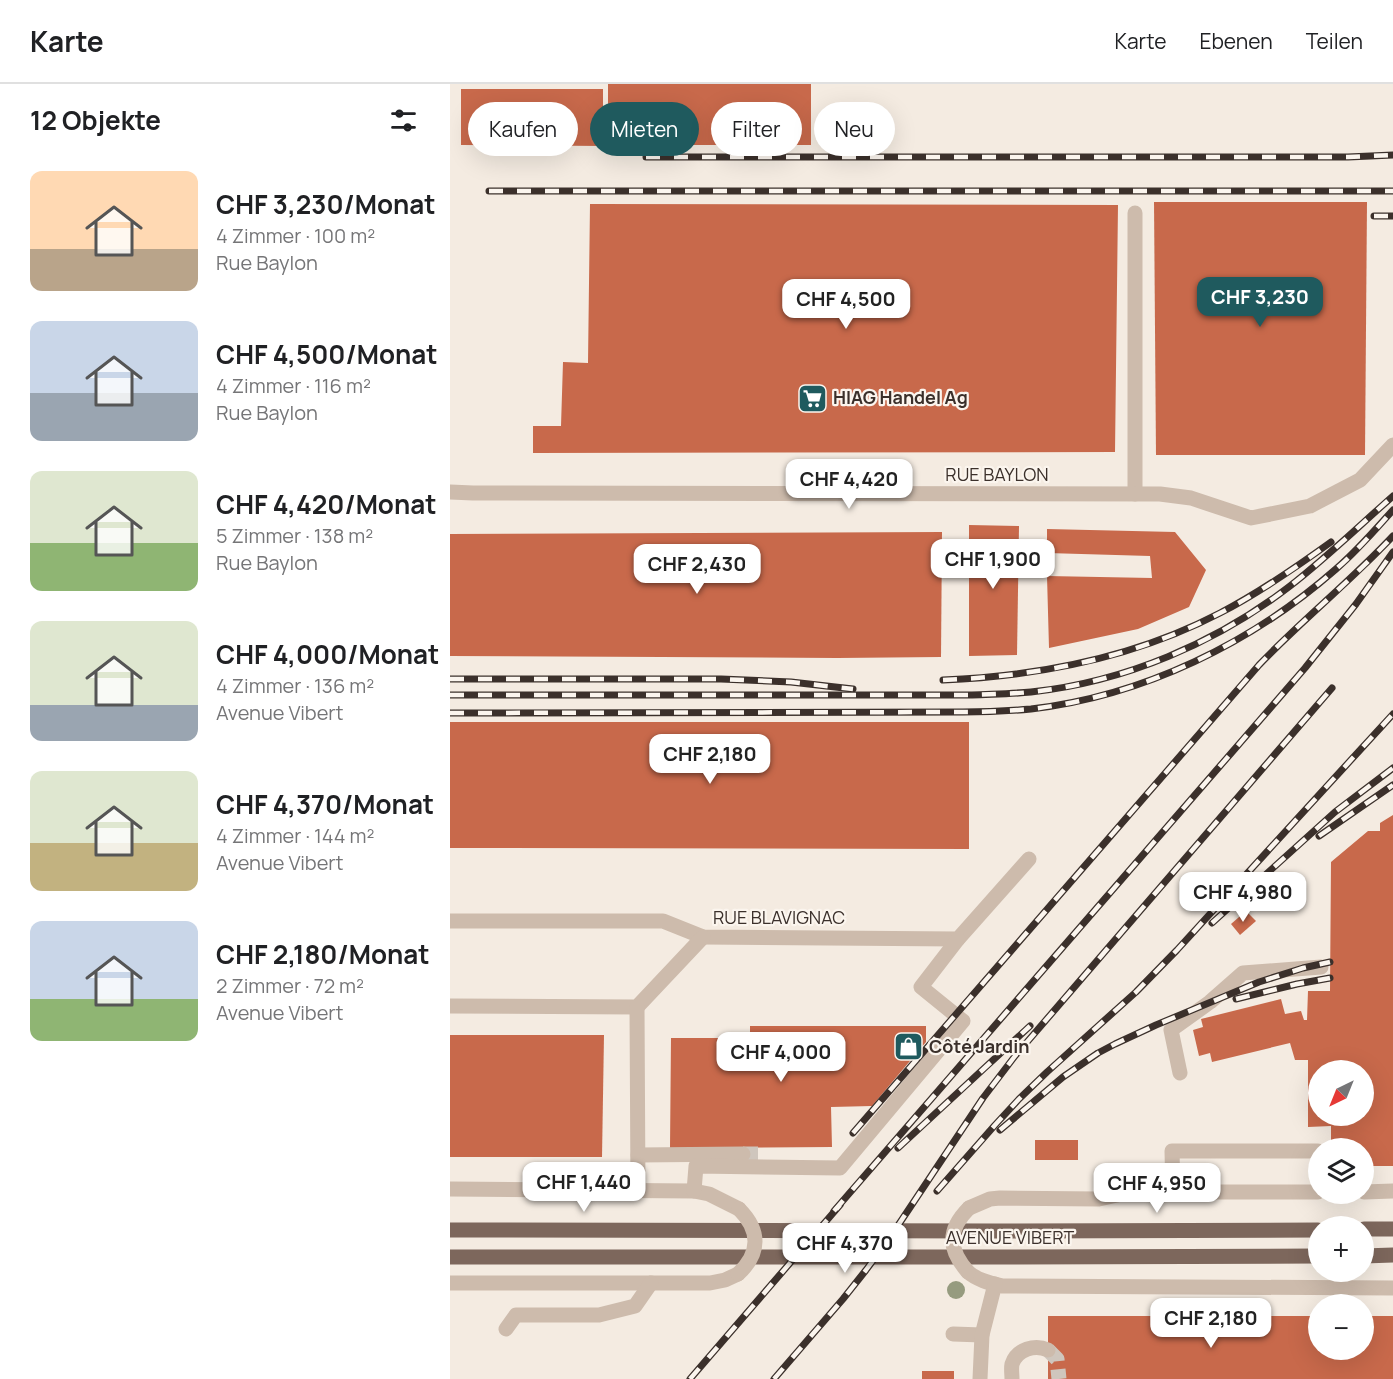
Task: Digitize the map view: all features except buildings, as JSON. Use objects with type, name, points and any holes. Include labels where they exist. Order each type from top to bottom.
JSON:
[{"type":"main road","points":[[1374,1229],[1393,1229]]},
{"type":"main road","name":"AVENUE VIBERT","points":[[450,1230],[1308,1230]]},
{"type":"main road","points":[[1374,1256],[1393,1255]]},
{"type":"main road","name":"AVENUE VIBERT","points":[[450,1257],[1308,1256]]},
{"type":"street","points":[[1135,213],[1135,494]]},
{"type":"street","name":"RUE BAYLON","points":[[450,492],[473,494],[1160,494],[1191,498],[1251,518],[1310,506],[1360,480],[1393,445]]},
{"type":"street","points":[[695,1185],[696,1167],[840,1168],[963,1021],[921,987],[958,939],[1029,859]]},
{"type":"street","points":[[450,921],[663,921],[703,937]]},
{"type":"street","name":"RUE BLAVIGNAC","points":[[637,1006],[703,937],[958,939]]},
{"type":"street","points":[[1180,1073],[1171,1030],[1210,1002],[1243,973],[1321,967]]},
{"type":"street","points":[[450,1006],[637,1006],[638,1191]]},
{"type":"street","points":[[1173,1192],[1172,1150],[1308,1151]]},
{"type":"street","points":[[638,1155],[743,1154]]},
{"type":"street","points":[[450,1189],[638,1191],[695,1185],[739,1209],[750,1221],[756,1240],[750,1260],[745,1267],[725,1281],[710,1283],[450,1283]]},
{"type":"street","points":[[1374,1192],[1393,1191]]},
{"type":"street","points":[[1308,1192],[1131,1192],[1099,1199],[990,1199],[969,1208],[955,1226],[952,1240],[956,1255],[972,1276],[1002,1286],[1393,1288]]},
{"type":"street","points":[[506,1329],[516,1316],[599,1315],[635,1306],[651,1283]]},
{"type":"street","points":[[980,1379],[982,1335],[994,1284]]},
{"type":"street","points":[[953,1334],[982,1335]]},
{"type":"street","points":[[1012,1379],[1012,1364],[1022,1352],[1036,1347],[1048,1350]]},
{"type":"tunnel","points":[[743,1154],[759,1154]]},
{"type":"tunnel","points":[[1048,1350],[1057,1359],[1059,1379]]},
{"type":"railway","points":[[646,157],[1348,157],[1393,155]]},
{"type":"railway","points":[[489,191],[1393,191]]},
{"type":"railway","points":[[1374,216],[1393,216]]},
{"type":"railway","points":[[450,695],[972,695],[1024,693],[1066,687],[1101,679],[1168,657],[1232,625],[1290,586],[1393,496]]},
{"type":"railway","points":[[450,713],[980,712],[1031,709],[1073,702],[1155,679],[1194,662],[1269,620],[1336,569],[1359,548],[1393,510]]},
{"type":"railway","points":[[853,1133],[1259,665],[1393,536]]},
{"type":"railway","points":[[943,680],[1050,669],[1120,653],[1154,642],[1220,613],[1277,580],[1331,542]]},
{"type":"railway","points":[[834,1211],[1305,668],[1356,604],[1393,552]]},
{"type":"railway","points":[[450,679],[721,679],[791,682],[853,689]]},
{"type":"railway","points":[[774,1379],[866,1270],[983,1098],[1015,1056],[1332,688]]},
{"type":"railway","points":[[937,1191],[1019,1099],[1136,992],[1177,950],[1393,714]]},
{"type":"railway","points":[[1212,923],[1335,812],[1393,768]]},
{"type":"railway","points":[[1319,836],[1393,785]]},
{"type":"railway","points":[[1000,1130],[1063,1077],[1115,1044],[1259,982],[1330,962]]},
{"type":"railway","points":[[1236,999],[1330,978]]},
{"type":"railway","points":[[898,1148],[1030,1026]]},
{"type":"railway","points":[[690,1379],[840,1205]]},
{"type":"place","name":"HIAG Handel Ag","points":[[812,398]]},
{"type":"place","name":"Côté Jardin","points":[[908,1047]]}]
